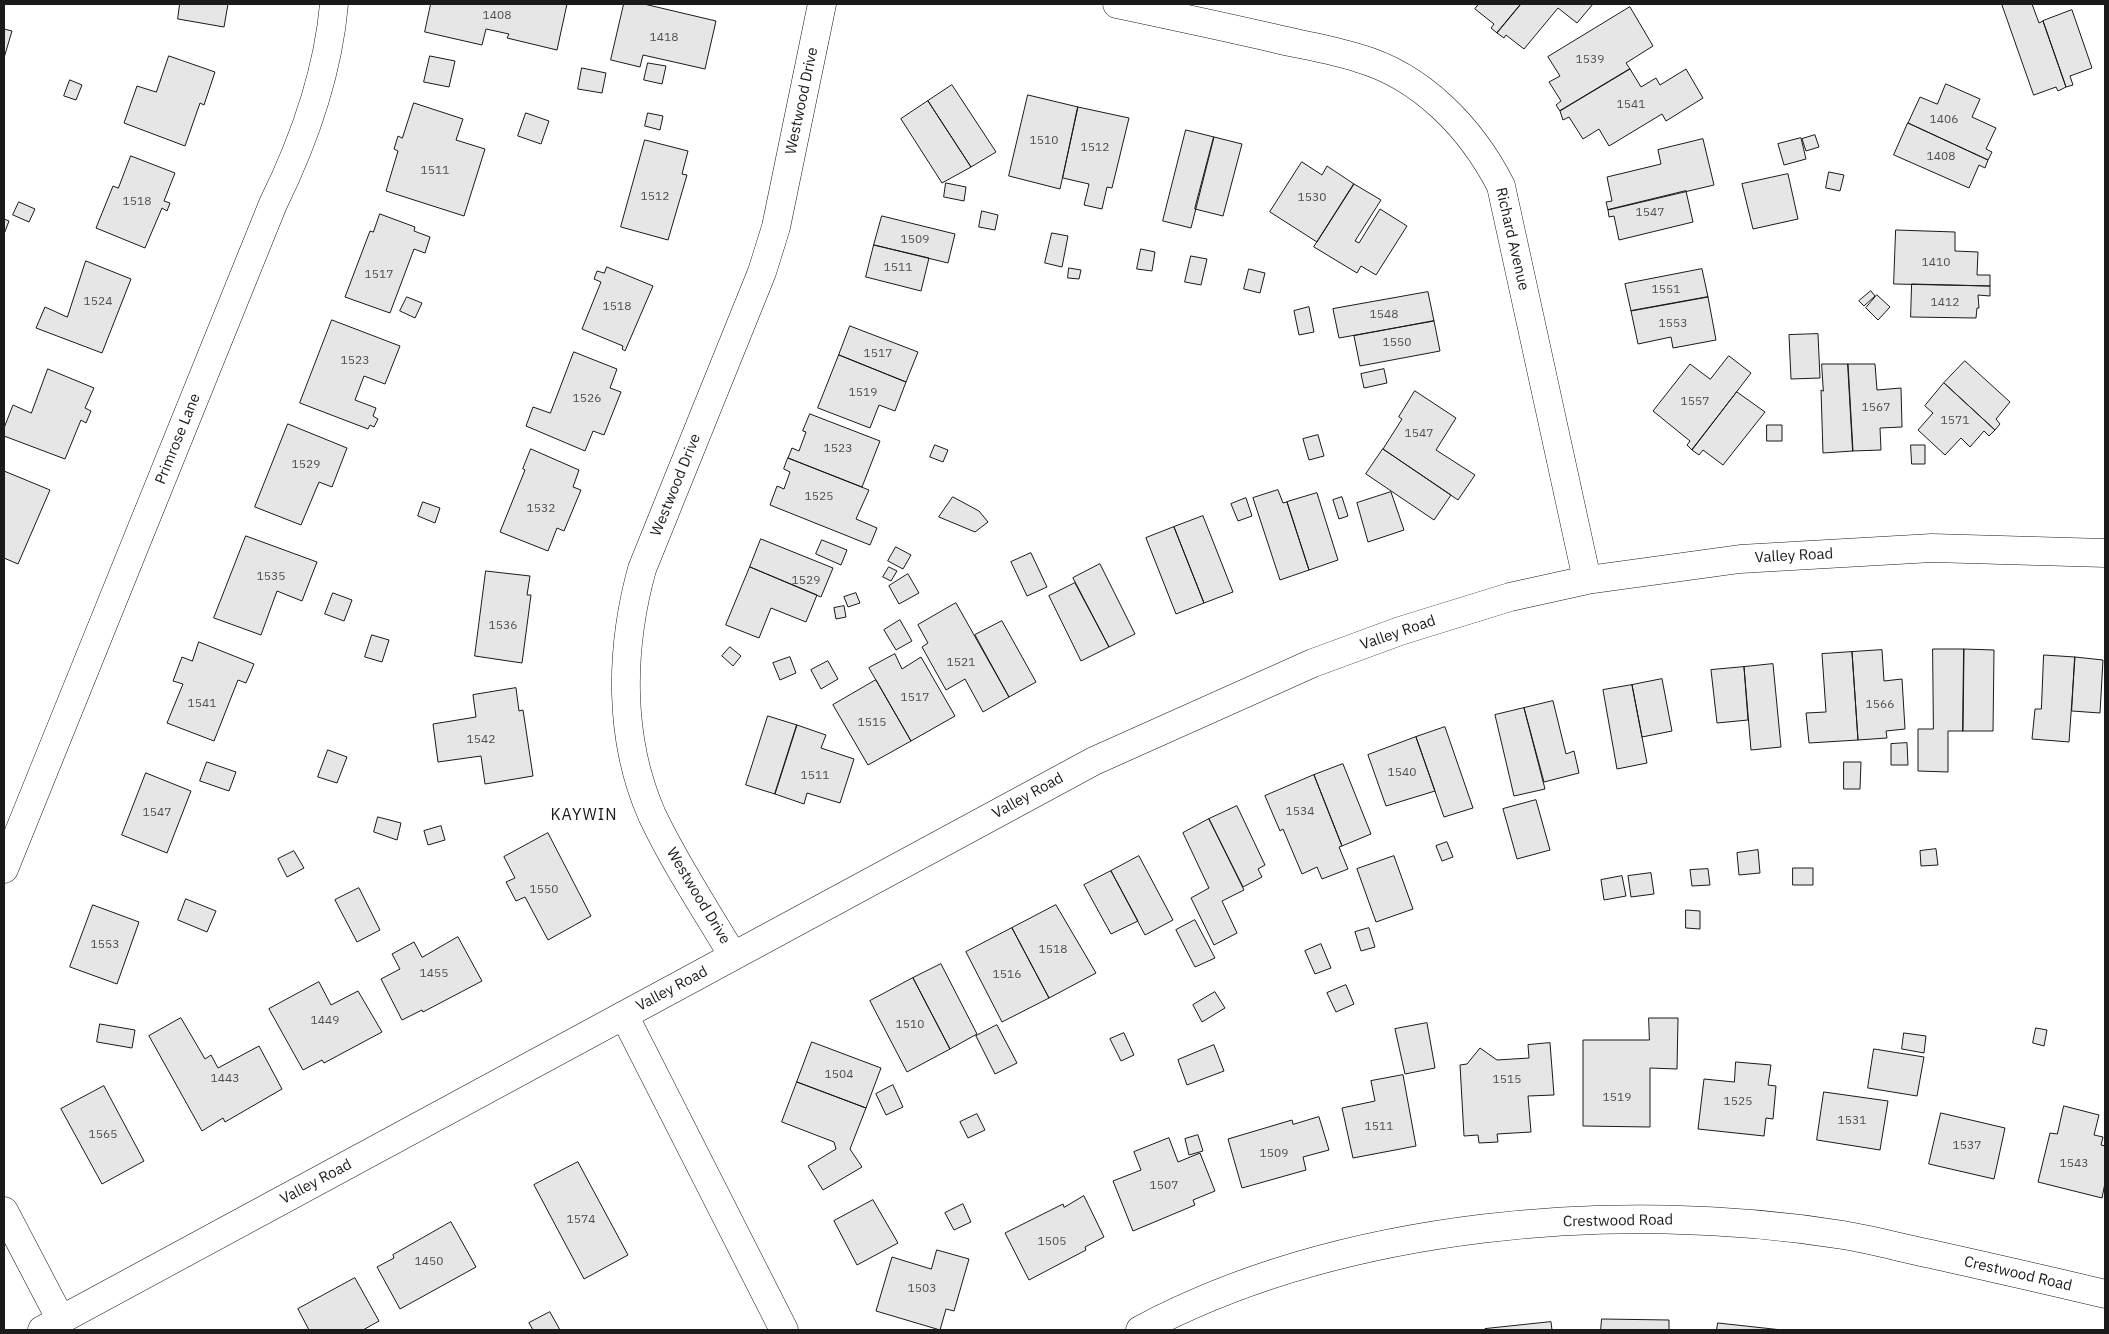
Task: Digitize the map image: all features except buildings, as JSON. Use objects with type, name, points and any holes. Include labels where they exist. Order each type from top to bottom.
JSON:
[{"type":"street","name":"Primrose Lane","points":[[4,869],[273,204],[291,167],[309,119],[320,78],[334,4]]},
{"type":"street","name":"Westwood Drive","points":[[733,956],[672,855],[652,814],[642,785],[628,723],[626,661],[634,600],[642,570],[762,272],[776,227],[822,4]]},
{"type":"street","name":"Richard Avenue","points":[[1116,4],[1360,58],[1398,75],[1433,98],[1464,128],[1489,162],[1501,186],[1587,580]]},
{"type":"street","name":"Valley Road","points":[[51,1325],[1094,761],[1313,663],[1400,631],[1501,600],[1587,580],[1740,559],[1932,548],[2105,553]]},
{"type":"street","points":[[624,1015],[784,1330]]},
{"type":"street","points":[[4,1211],[51,1325]]},
{"type":"street","name":"Crestwood Road","points":[[1151,1328],[1240,1286],[1327,1258],[1417,1238],[1547,1222],[1647,1218],[1746,1222],[1845,1235],[2105,1294]]},
{"type":"district","name":"KAYWIN","points":[[584,815]]}]
